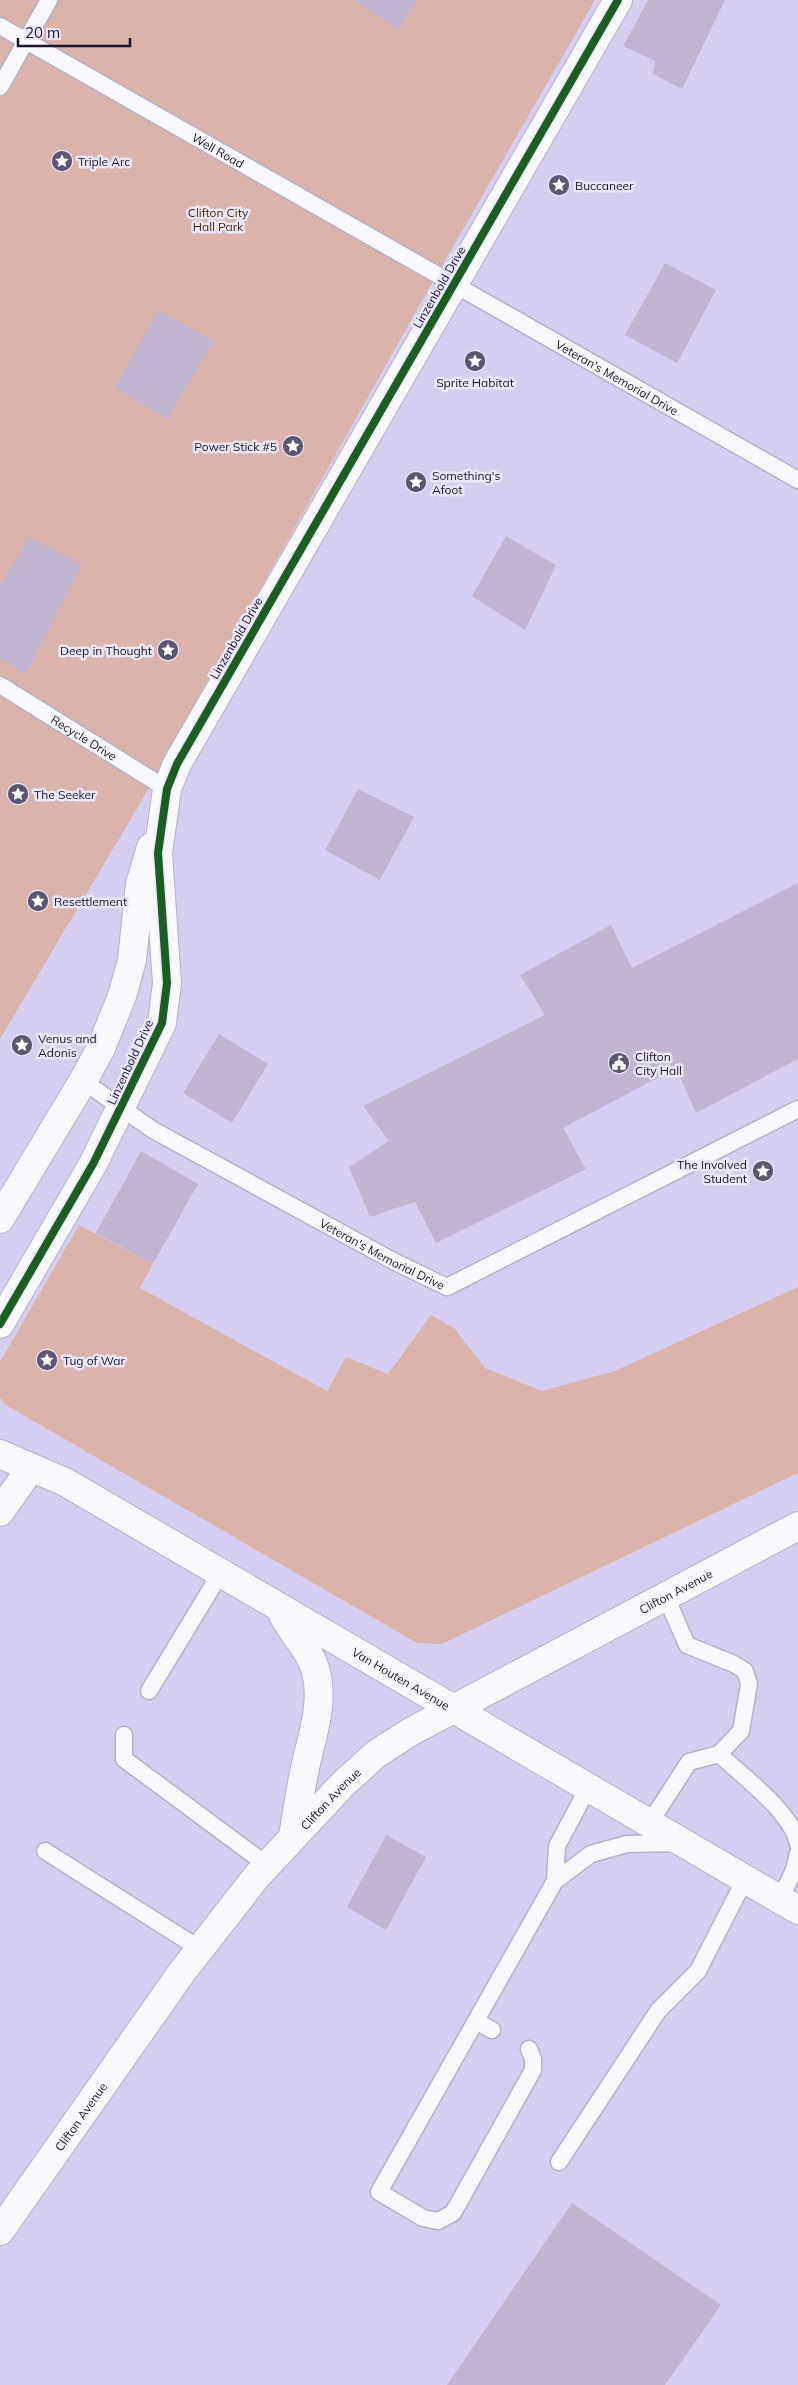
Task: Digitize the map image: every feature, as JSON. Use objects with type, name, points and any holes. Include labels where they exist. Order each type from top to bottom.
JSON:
[{"type":"main road","name":"Linzenbold Drive","points":[[0,1220],[101,1048],[122,996],[132,960],[140,884],[164,800],[177,764],[446,278],[618,0]]},
{"type":"main road","name":"Linzenbold Drive","points":[[0,1324],[93,1164],[162,1022],[167,983],[158,853],[164,800]]},
{"type":"main road","name":"Van Houten Avenue","points":[[0,1454],[65,1482],[789,1905]]},
{"type":"main road","points":[[0,1512],[31,1468]]},
{"type":"main road","name":"Clifton Avenue","points":[[0,2231],[200,1949],[267,1865],[293,1836],[344,1783],[376,1754],[412,1731],[798,1526]]},
{"type":"main road","points":[[280,1609],[288,1625],[302,1641],[310,1657],[319,1688],[316,1728],[305,1768],[293,1836]]},
{"type":"lane","points":[[0,87],[49,0]]},
{"type":"lane","name":"Well Road","points":[[0,26],[446,278]]},
{"type":"lane","name":"Veteran's Memorial Drive","points":[[446,278],[798,480]]},
{"type":"lane","name":"Recycle Drive","points":[[0,685],[164,800]]},
{"type":"lane","name":"Veteran's Memorial Drive","points":[[82,1081],[153,1130],[395,1262],[447,1287],[798,1109]]},
{"type":"lane","points":[[149,1691],[220,1574]]},
{"type":"lane","points":[[649,1824],[689,1762],[720,1754],[741,1731],[749,1684],[745,1671],[734,1664],[687,1645],[666,1596]]},
{"type":"lane","points":[[124,1735],[124,1759],[267,1865]]},
{"type":"lane","points":[[720,1754],[787,1818],[796,1834],[798,1844]]},
{"type":"lane","points":[[555,1881],[556,1846],[588,1788]]},
{"type":"lane","points":[[529,2049],[533,2060],[533,2070],[453,2213],[438,2221],[423,2218],[379,2192],[555,1881],[591,1854],[627,1844],[681,1842]]},
{"type":"lane","points":[[45,1852],[200,1949]]},
{"type":"lane","points":[[789,1905],[798,1853]]},
{"type":"lane","points":[[559,2162],[658,2011],[698,1971],[745,1879]]},
{"type":"lane","points":[[476,2021],[492,2030]]},
{"type":"green space","name":"Clifton City Hall Park","points":[[0,0],[595,0],[427,292],[138,807],[0,1039]]},
{"type":"green space","points":[[79,1225],[153,1264],[140,1288],[327,1391],[346,1357],[388,1374],[431,1315],[454,1328],[485,1368],[542,1391],[615,1371],[798,1287],[798,1473],[442,1644],[417,1643],[4,1404],[0,1397],[0,1362]]},
{"type":"building","points":[[354,0],[417,0],[399,30]]},
{"type":"building","points":[[648,0],[725,0],[682,89],[653,74],[655,61],[623,46]]},
{"type":"building","points":[[665,263],[716,290],[677,363],[625,335]]},
{"type":"building","points":[[158,310],[214,341],[167,419],[115,388]]},
{"type":"building","points":[[506,536],[556,565],[525,630],[472,596]]},
{"type":"building","points":[[29,537],[82,564],[26,674],[0,659],[0,586]]},
{"type":"building","points":[[358,789],[414,817],[380,880],[325,850]]},
{"type":"building","name":"Clifton City Hall","points":[[798,883],[798,1059],[696,1113],[676,1068],[563,1128],[586,1169],[436,1243],[415,1202],[370,1217],[349,1167],[389,1141],[363,1106],[545,1015],[520,975],[611,925],[632,968]]},
{"type":"building","points":[[219,1034],[268,1064],[232,1123],[183,1093]]},
{"type":"building","points":[[141,1151],[198,1184],[153,1264],[96,1233]]},
{"type":"building","points":[[386,1835],[426,1857],[386,1930],[347,1907]]},
{"type":"building","points":[[572,2203],[721,2305],[665,2385],[447,2385]]},
{"type":"cycle path","points":[[0,1324],[93,1164],[162,1023],[167,983],[158,853],[167,789],[177,764],[618,0]]},
{"type":"place","name":"Triple Arc","points":[[62,161]]},
{"type":"place","name":"Buccaneer","points":[[559,185]]},
{"type":"place","name":"Sprite Habitat","points":[[475,361]]},
{"type":"place","name":"Power Stick #5","points":[[293,446]]},
{"type":"place","name":"Something's Afoot","points":[[416,482]]},
{"type":"place","name":"Deep in Thought","points":[[168,650]]},
{"type":"place","name":"The Seeker","points":[[18,794]]},
{"type":"place","name":"Resettlement","points":[[38,901]]},
{"type":"place","name":"Venus and Adonis","points":[[22,1045]]},
{"type":"place","name":"Clifton City Hall","points":[[619,1063]]},
{"type":"place","name":"The Involved Student","points":[[763,1171]]},
{"type":"place","name":"Tug of War","points":[[47,1360]]}]
